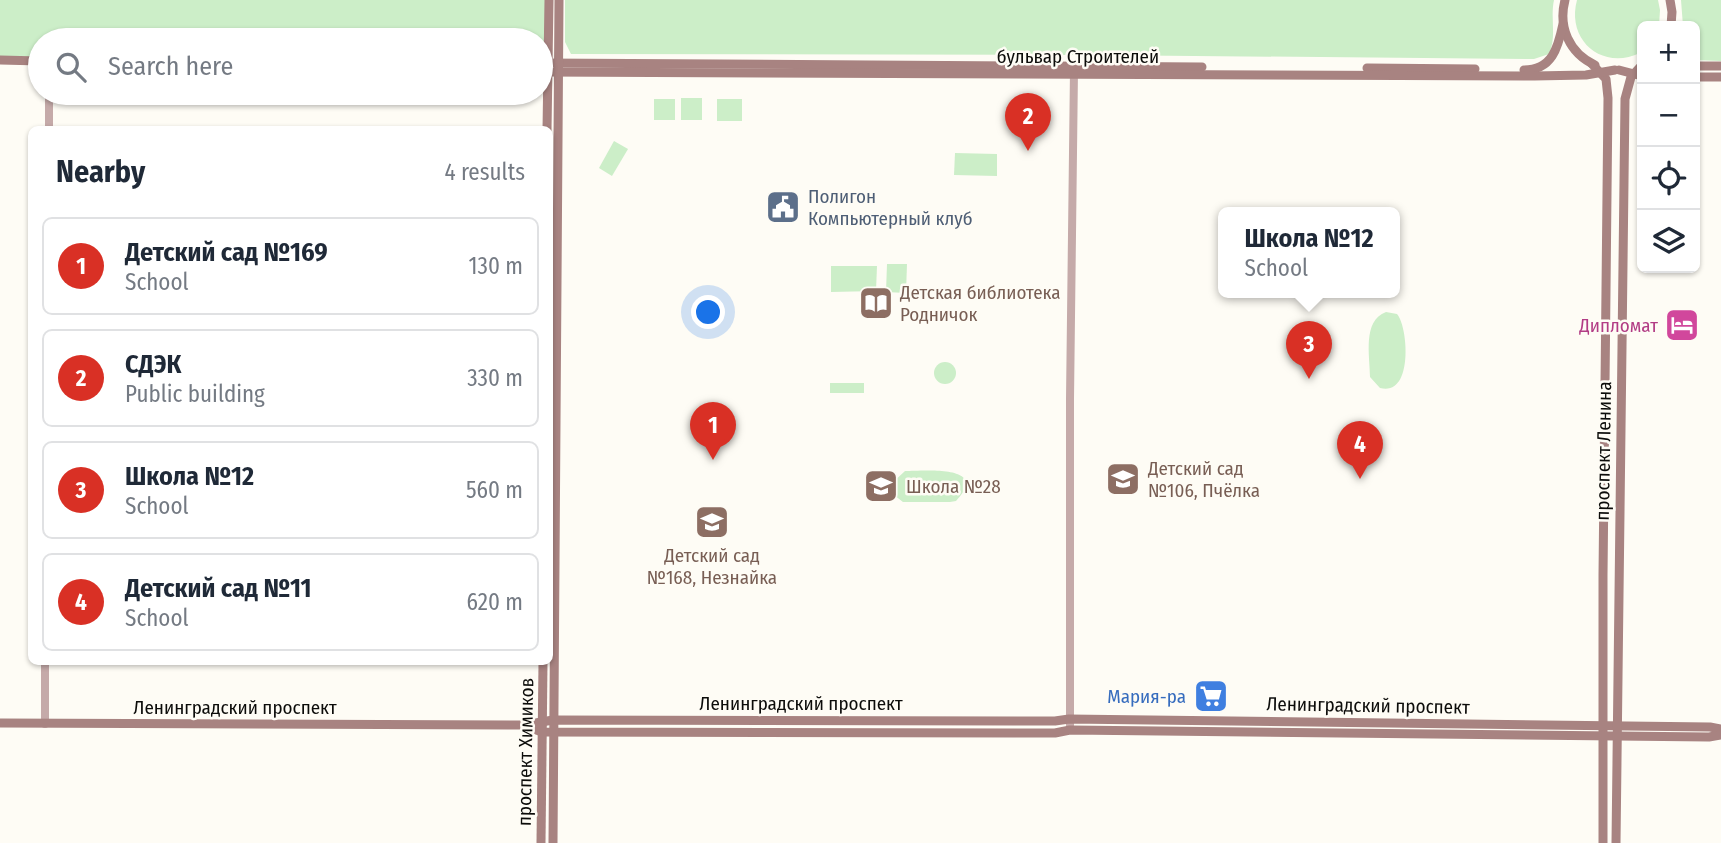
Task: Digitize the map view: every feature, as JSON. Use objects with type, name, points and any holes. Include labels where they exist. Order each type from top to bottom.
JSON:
[{"type":"main road","points":[[547,28],[549,0]]},
{"type":"main road","name":"проспект Химиков","points":[[553,843],[559,0]]},
{"type":"main road","points":[[1565,0],[1563,24],[1574,50],[1602,74]]},
{"type":"main road","points":[[1670,0],[1671,21]]},
{"type":"main road","name":"бульвар Строителей","points":[[553,68],[1534,70],[1545,66],[1552,59],[1560,41],[1563,24]]},
{"type":"main road","points":[[0,60],[28,61]]},
{"type":"main road","points":[[1592,64],[1637,75]]},
{"type":"main road","name":"бульвар Строителей","points":[[1074,70],[1508,76],[1602,74],[1637,65]]},
{"type":"main road","points":[[0,66],[28,66]]},
{"type":"main road","points":[[1700,66],[1721,66]]},
{"type":"main road","name":"проспект Ленина","points":[[1602,74],[1608,85],[1603,843]]},
{"type":"main road","name":"проспект Ленина","points":[[1616,843],[1625,112],[1627,84],[1637,75]]},
{"type":"main road","points":[[1700,77],[1721,77]]},
{"type":"main road","points":[[546,105],[547,126]]},
{"type":"main road","name":"проспект Химиков","points":[[541,843],[543,665]]},
{"type":"main road","name":"Ленинградский проспект","points":[[0,723],[524,725],[543,720],[1055,722],[1069,719],[1603,729]]},
{"type":"main road","points":[[524,725],[542,732]]},
{"type":"main road","points":[[1603,729],[1721,729]]},
{"type":"main road","name":"Ленинградский проспект","points":[[542,732],[1055,733],[1070,730],[1603,729]]},
{"type":"main road","points":[[1617,729],[1709,737],[1721,735]]},
{"type":"street","points":[[1070,730],[1074,70]]},
{"type":"street","points":[[49,105],[49,126]]},
{"type":"street","points":[[45,665],[45,724]]},
{"type":"green space","points":[[0,0],[549,0],[549,28],[28,28],[28,61],[0,60]]},
{"type":"green space","points":[[565,0],[1554,0],[1553,34],[1549,54],[1534,59],[571,54],[565,42]]},
{"type":"green space","points":[[1577,0],[1658,0],[1660,10],[1659,21],[1637,21],[1637,54],[1626,58],[1600,55],[1590,48],[1577,28]]},
{"type":"green space","points":[[1681,0],[1721,0],[1721,61],[1700,60],[1700,21],[1683,21]]},
{"type":"green space","points":[[681,98],[702,98],[702,120],[681,120]]},
{"type":"green space","points":[[654,99],[675,99],[675,120],[654,120]]},
{"type":"green space","points":[[717,99],[742,99],[742,121],[717,121]]},
{"type":"green space","points":[[614,141],[628,149],[612,176],[599,168]]},
{"type":"green space","points":[[955,153],[997,154],[997,176],[954,175]]},
{"type":"green space","points":[[887,264],[907,264],[906,293],[886,292]]},
{"type":"green space","points":[[831,266],[877,266],[876,291],[831,292]]},
{"type":"green space","points":[[1386,312],[1397,314],[1401,321],[1405,359],[1399,382],[1391,388],[1380,388],[1370,377],[1369,340],[1373,323]]},
{"type":"green space","points":[[945,362],[953,365],[956,373],[953,381],[945,384],[937,381],[934,373],[937,365]]},
{"type":"green space","points":[[830,383],[864,383],[864,393],[830,393]]},
{"type":"green space","points":[[905,471],[938,471],[960,475],[966,481],[965,489],[956,501],[903,502],[894,495],[891,484]]},
{"type":"place","name":"СДЭК","points":[[1028,151]]},
{"type":"place","name":"Полигон Компьютерный клуб","points":[[783,207]]},
{"type":"place","name":"Детская библиотека Родничок","points":[[876,303]]},
{"type":"place","name":"Дипломат","points":[[1682,325]]},
{"type":"place","name":"Школа №12","points":[[1309,379]]},
{"type":"place","name":"Детский сад №169","points":[[713,460]]},
{"type":"place","name":"Детский сад №106, Пчёлка","points":[[1123,479]]},
{"type":"place","name":"Детский сад №11","points":[[1360,479]]},
{"type":"place","name":"Школа №28","points":[[881,486]]},
{"type":"place","name":"Детский сад №168, Незнайка","points":[[712,522]]},
{"type":"place","name":"Мария-ра","points":[[1211,696]]}]
